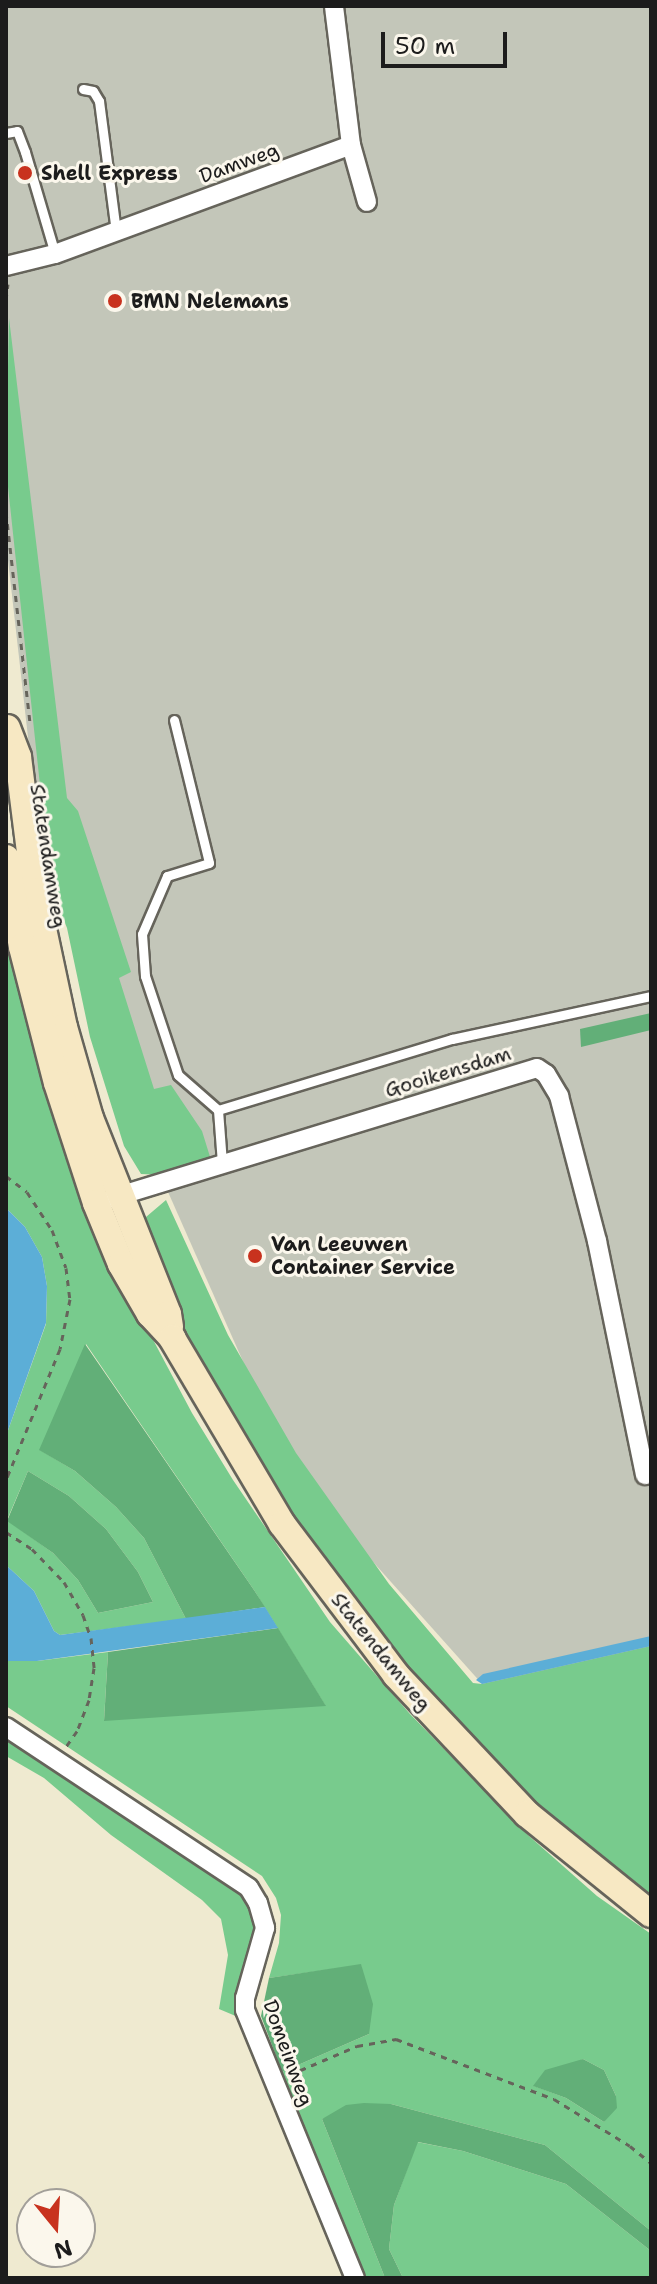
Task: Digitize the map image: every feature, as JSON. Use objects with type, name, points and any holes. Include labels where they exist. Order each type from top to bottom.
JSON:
[{"type":"main road","name":"Statendamweg","points":[[6,711],[15,731],[18,757],[11,860],[22,947],[57,1083],[107,1200],[168,1314],[172,1338],[282,1524],[396,1675],[527,1814],[651,1914]]},
{"type":"street","points":[[334,6],[351,145],[367,202]]},
{"type":"street","name":"Damweg","points":[[6,266],[55,254],[351,145]]},
{"type":"street","name":"Gooikensdam","points":[[107,1200],[537,1068],[546,1074],[559,1096],[597,1241],[648,1476]]},
{"type":"street","name":"Domeinweg","points":[[6,1727],[249,1888],[258,1903],[265,1928],[245,1998],[245,2010],[355,2278]]},
{"type":"lane","points":[[83,89],[93,91],[99,101],[116,232]]},
{"type":"lane","points":[[6,133],[17,131],[55,254]]},
{"type":"lane","points":[[174,720],[209,863],[167,876],[142,934],[145,976],[178,1075],[218,1110],[222,1163]]},
{"type":"lane","points":[[218,1110],[452,1039],[651,996]]},
{"type":"path","points":[[6,512],[15,731]]},
{"type":"path","points":[[6,1176],[27,1192],[52,1230],[66,1268],[70,1299],[60,1349],[6,1480]]},
{"type":"path","points":[[6,1532],[50,1565],[64,1582],[88,1628],[93,1656],[89,1700],[77,1731],[58,1759]]},
{"type":"path","points":[[274,2081],[357,2046],[396,2039],[554,2099],[630,2146],[651,2163]]},
{"type":"shaded area","points":[[6,6],[651,6],[651,1873],[291,1470],[157,1167],[37,817],[6,542]]},
{"type":"green space","points":[[9,318],[67,798],[78,811],[131,972],[119,978],[154,1089],[171,1085],[202,1131],[211,1160],[164,1175],[141,1174],[124,1146],[90,1037],[67,928],[51,888],[6,468]]},
{"type":"green space","points":[[6,913],[117,1272],[192,1413],[233,1480],[330,1622],[410,1714],[529,1836],[597,1896],[651,1934],[651,2231],[545,2145],[391,2104],[322,2119],[385,2278],[361,2278],[282,2072],[369,2034],[361,1965],[269,1978],[279,1943],[281,1915],[276,1898],[262,1876],[6,1706],[6,1661],[37,1661],[108,1652],[104,1720],[325,1705],[254,1590],[86,1344],[40,1450],[75,1471],[116,1507],[144,1538],[186,1619],[60,1635],[54,1631],[34,1591],[6,1565],[6,1436],[46,1324],[47,1286],[42,1257],[25,1227],[6,1208]],"holes":[[[28,1471],[69,1496],[106,1529],[138,1572],[153,1602],[98,1613],[78,1580],[53,1553],[7,1520]],[[583,2059],[604,2070],[616,2096],[604,2122],[566,2098],[534,2086]]]},
{"type":"green space","points":[[651,1013],[651,1030],[581,1047],[580,1029]]},
{"type":"green space","points":[[166,1200],[228,1335],[296,1453],[389,1584],[473,1683],[482,1684],[651,1646],[651,1903],[575,1842],[481,1755],[334,1586],[183,1341],[145,1226],[146,1217]]},
{"type":"green space","points":[[85,1344],[265,1607],[186,1619],[144,1538],[116,1507],[75,1471],[39,1450]]},
{"type":"green space","points":[[28,1471],[69,1496],[106,1529],[138,1572],[153,1602],[98,1613],[78,1580],[53,1553],[7,1521]]},
{"type":"green space","points":[[278,1628],[326,1706],[104,1721],[108,1652]]},
{"type":"green space","points":[[6,1734],[240,1889],[253,1905],[258,1933],[237,2002],[238,2017],[219,2009],[228,1955],[221,1919],[202,1900],[111,1835],[44,1778],[6,1756]]},
{"type":"green space","points":[[361,1964],[373,2004],[369,2034],[282,2072],[261,2016],[269,1978]]},
{"type":"green space","points":[[583,2059],[604,2070],[616,2096],[617,2108],[604,2122],[566,2098],[533,2086],[545,2070]]},
{"type":"green space","points":[[391,2104],[545,2145],[651,2231],[651,2251],[566,2184],[463,2151],[418,2142],[394,2205],[389,2249],[403,2278],[385,2278],[322,2119],[346,2105]]},
{"type":"green space","points":[[417,2142],[463,2151],[566,2184],[651,2251],[651,2278],[403,2278],[389,2249],[394,2205]]},
{"type":"water","points":[[6,1208],[25,1227],[42,1257],[47,1286],[46,1323],[6,1436]]},
{"type":"water","points":[[6,1565],[34,1591],[54,1631],[60,1635],[265,1607],[278,1628],[37,1661],[7,1661]]},
{"type":"water","points":[[651,1636],[651,1646],[482,1684],[476,1680],[483,1674]]},
{"type":"place","name":"Shell Express","points":[[25,173]]},
{"type":"place","name":"BMN Nelemans","points":[[115,301]]},
{"type":"place","name":"Van Leeuwen Container Service","points":[[255,1256]]}]
